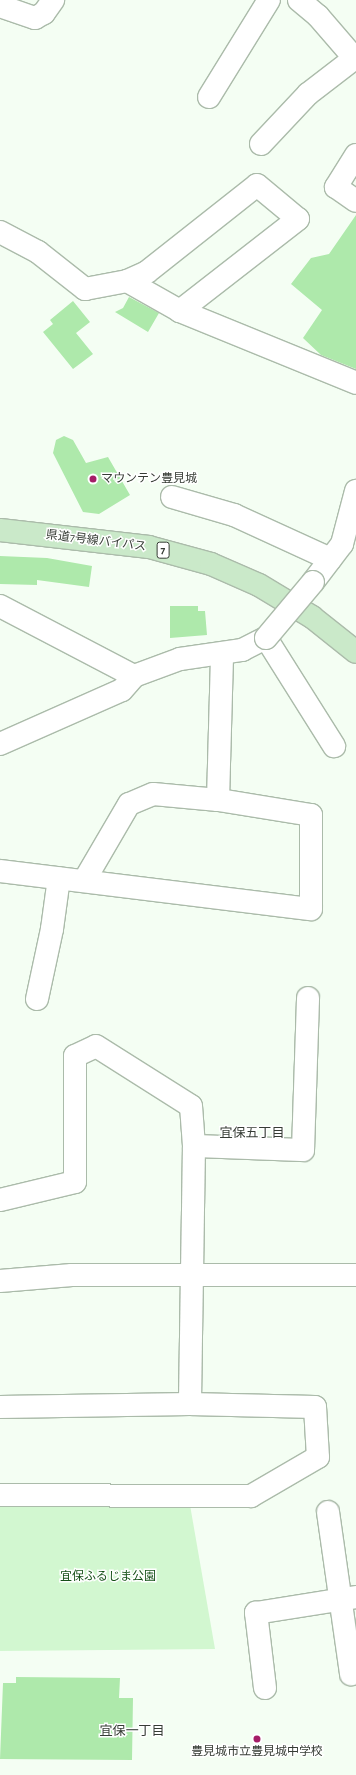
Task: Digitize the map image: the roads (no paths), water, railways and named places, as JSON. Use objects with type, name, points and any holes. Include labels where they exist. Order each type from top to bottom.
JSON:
[{"type":"main road","name":"県道7号線バイパス","points":[[0,530],[148,547],[210,564],[259,586],[312,617],[356,652]]},
{"type":"street","points":[[0,6],[36,18],[44,13],[53,0]]},
{"type":"street","points":[[209,96],[269,0]]},
{"type":"street","points":[[261,144],[308,94],[356,59],[318,16],[299,0]]},
{"type":"street","points":[[356,155],[336,187],[356,201]]},
{"type":"street","points":[[0,232],[38,252],[85,289],[127,281],[147,272],[257,185],[298,219],[180,311]]},
{"type":"street","points":[[127,281],[180,311],[356,383]]},
{"type":"street","points":[[0,744],[122,690],[134,676],[180,660],[242,650],[266,638],[313,582],[342,544],[356,491]]},
{"type":"street","points":[[172,497],[234,515],[330,559]]},
{"type":"street","points":[[0,606],[134,676]]},
{"type":"street","points":[[266,638],[334,746]]},
{"type":"street","points":[[218,800],[222,654]]},
{"type":"street","points":[[0,871],[311,909],[311,815],[218,800],[153,794],[129,804],[84,881]]},
{"type":"street","points":[[37,999],[59,878]]},
{"type":"street","points":[[194,1146],[303,1150],[308,998]]},
{"type":"street","points":[[0,1200],[75,1182],[75,1056],[96,1046],[190,1106],[194,1146],[190,1404]]},
{"type":"street","points":[[0,1281],[72,1275],[356,1275]]},
{"type":"street","points":[[0,1407],[190,1404],[315,1407],[318,1457],[251,1496],[0,1496]]},
{"type":"street","points":[[328,1512],[348,1599],[351,1674]]},
{"type":"street","points":[[265,1688],[256,1613],[348,1599]]},
{"type":"place","name":"マウンテン豊見城","points":[[93,479]]},
{"type":"place","name":"豊見城市立豊見城中学校","points":[[257,1739]]},
{"type":"district","name":"宜保五丁目","points":[[252,1134]]},
{"type":"district","name":"宜保一丁目","points":[[132,1732]]},
{"type":"park label","name":"宜保ふるじま公園","points":[[108,1577]]}]
